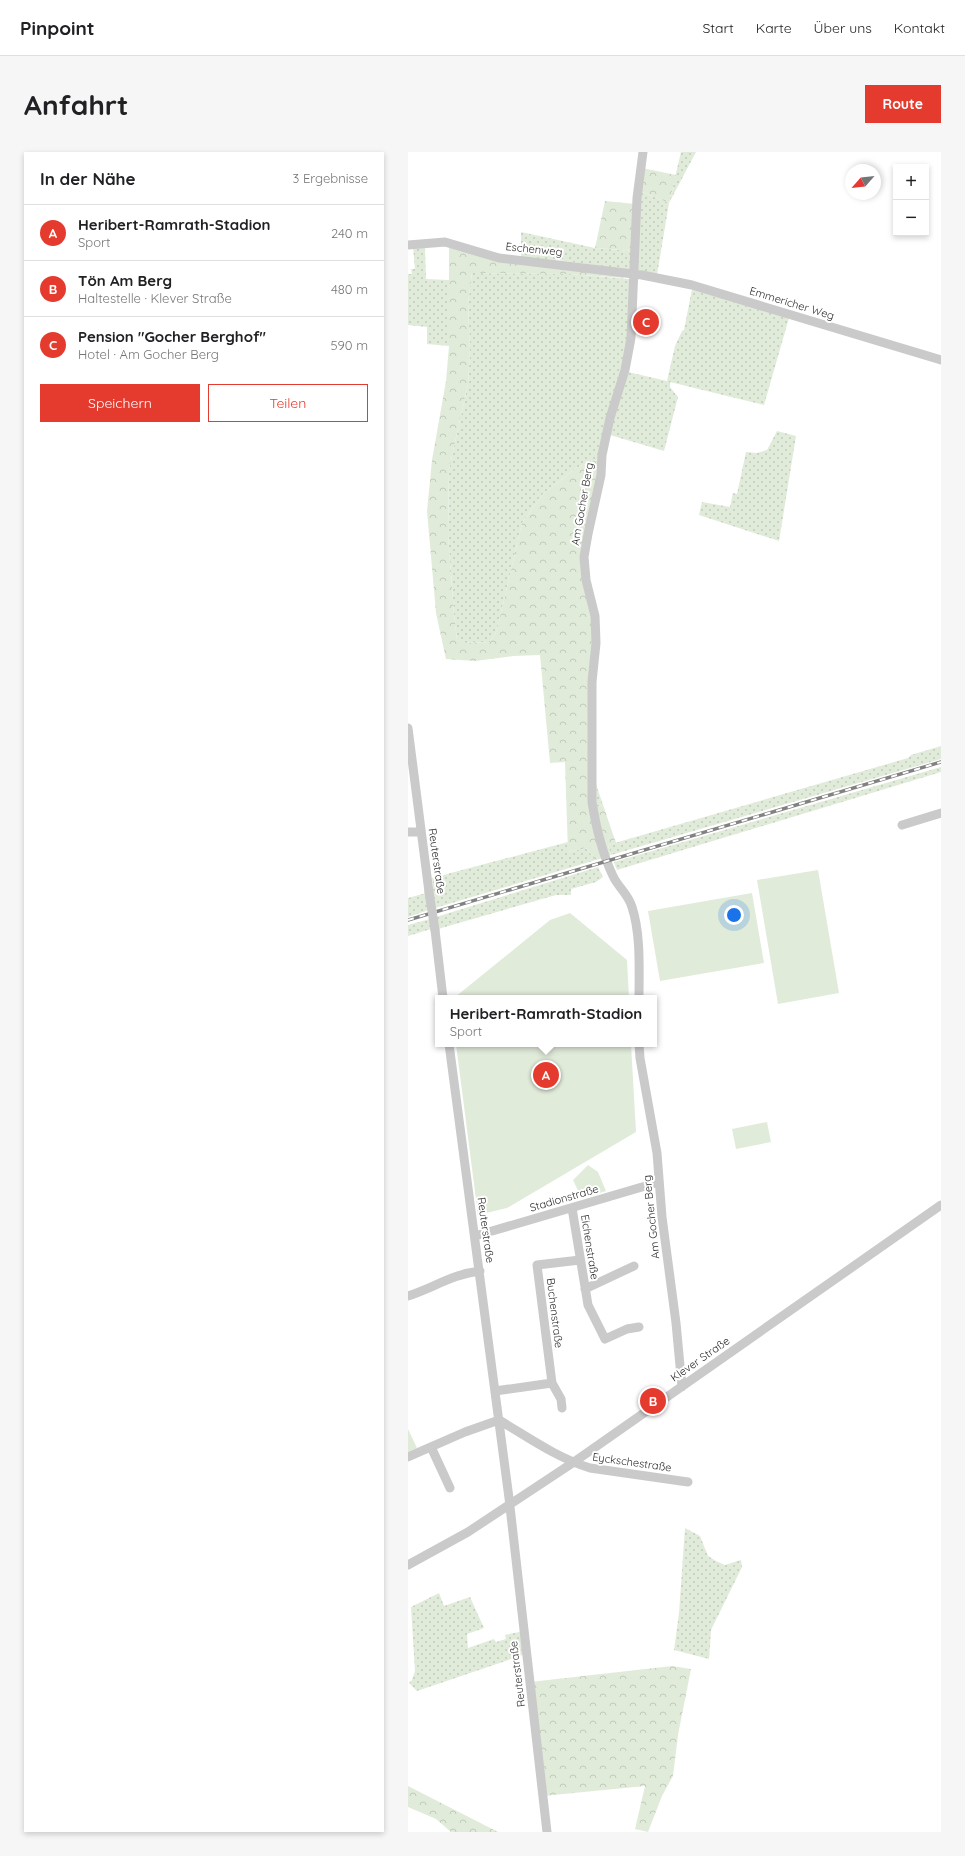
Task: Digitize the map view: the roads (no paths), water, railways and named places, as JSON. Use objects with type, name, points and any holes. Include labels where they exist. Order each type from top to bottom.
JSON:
[{"type":"street","name":"Am Gocher Berg","points":[[639,995],[639,946],[632,907],[626,893],[613,878],[604,856],[592,802],[592,682],[596,643],[595,616],[586,580],[584,557],[601,475],[602,455],[610,418],[625,370],[631,338],[637,198],[643,152]]},
{"type":"street","name":"Eschenweg","points":[[408,245],[445,242],[499,258],[531,263],[557,263],[634,274]]},
{"type":"street","name":"Emmericher Weg","points":[[634,274],[692,285],[941,360]]},
{"type":"street","name":"Reuterstraße","points":[[408,728],[443,995]]},
{"type":"street","points":[[902,825],[941,813]]},
{"type":"street","points":[[408,832],[421,832]]},
{"type":"street","name":"Reuterstraße","points":[[449,1047],[500,1420],[547,1832]]},
{"type":"street","name":"Am Gocher Berg","points":[[639,1047],[656,1153],[682,1387]]},
{"type":"street","name":"Stadionstraße","points":[[475,1236],[659,1182]]},
{"type":"street","name":"Klever Straße","points":[[408,1565],[510,1509],[574,1462],[941,1205]]},
{"type":"street","name":"Eichenstraße","points":[[572,1208],[588,1305],[605,1339],[627,1329],[639,1327]]},
{"type":"street","name":"Buchenstraße","points":[[562,1408],[561,1399],[552,1384],[537,1265],[580,1260]]},
{"type":"street","name":"Eichenstraße","points":[[585,1289],[634,1266]]},
{"type":"street","points":[[408,1296],[458,1275],[480,1271]]},
{"type":"street","points":[[495,1391],[552,1384]]},
{"type":"street","points":[[408,1457],[465,1432],[500,1420],[574,1462]]},
{"type":"street","points":[[431,1447],[450,1488]]},
{"type":"street","name":"Eyckschestraße","points":[[574,1462],[590,1468],[688,1482]]},
{"type":"railway","points":[[408,920],[941,762]]},
{"type":"place","name":"Pension \"Gocher Berghof\"","points":[[646,322]]},
{"type":"place","name":"Heribert-Ramrath-Stadion","points":[[546,1075]]},
{"type":"place","name":"Tön Am Berg","points":[[653,1401]]}]
